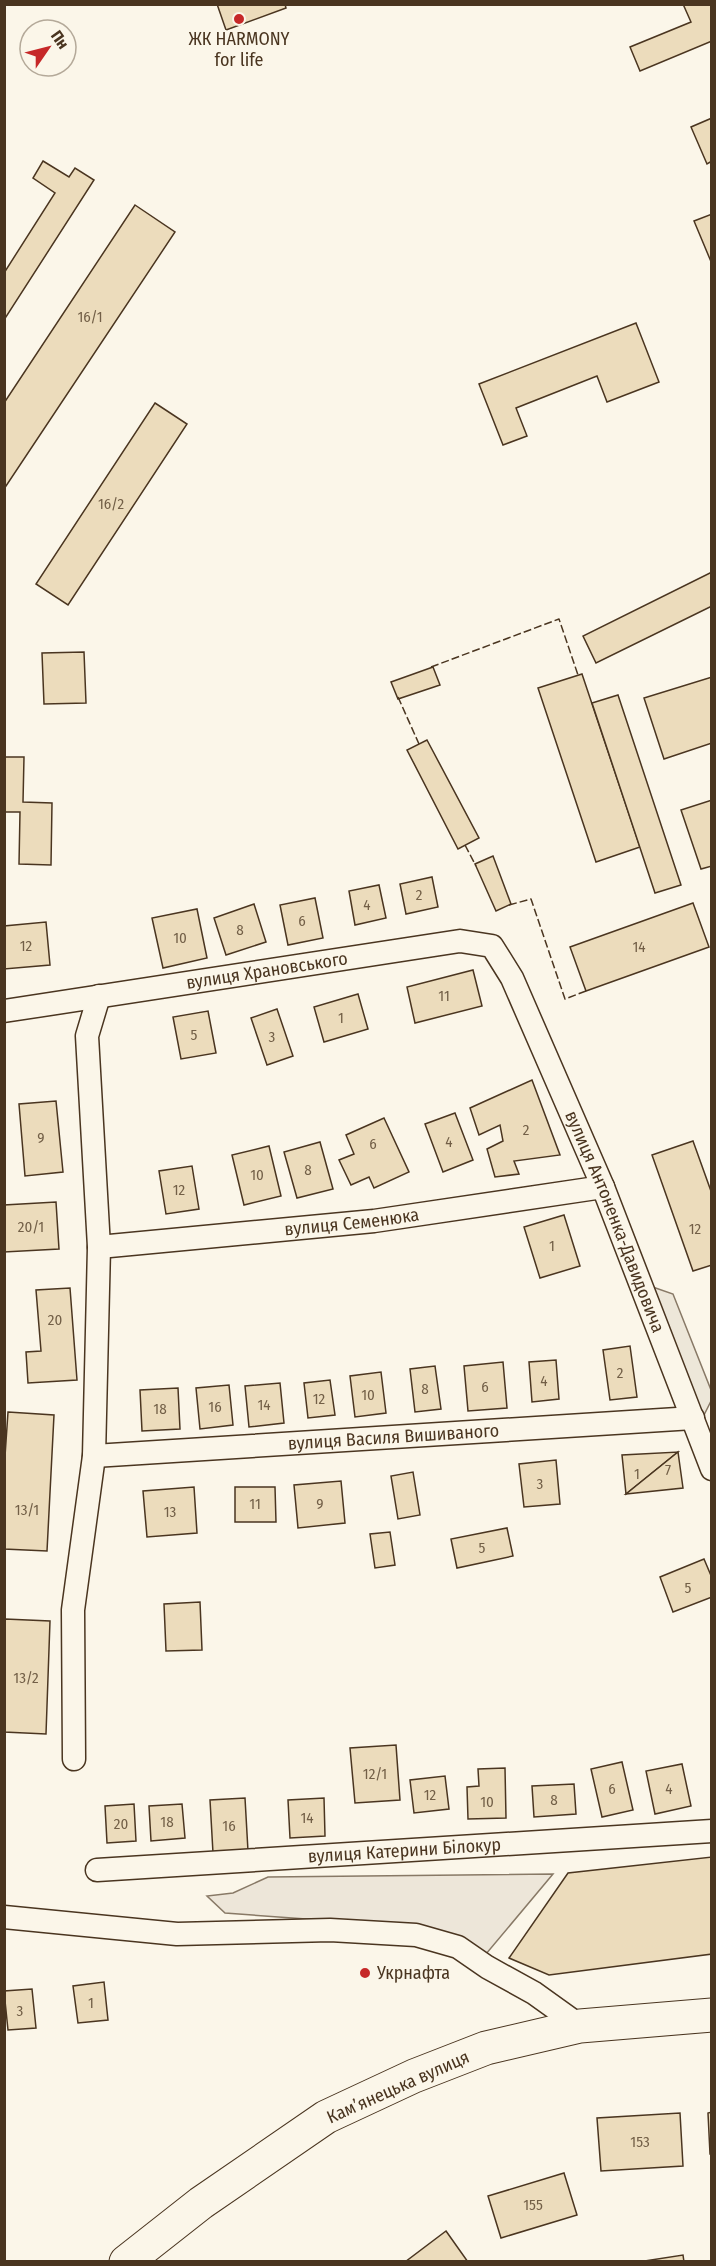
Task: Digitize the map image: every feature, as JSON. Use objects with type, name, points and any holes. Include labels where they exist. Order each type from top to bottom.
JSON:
[{"type":"main road","name":"Камʼянецька вулиця","points":[[126,2262],[201,2203],[326,2117],[414,2076],[486,2048],[580,2026],[711,2015]]},
{"type":"street","name":"вулиця Храновського","points":[[4,1011],[460,941],[492,946],[512,978]]},
{"type":"street","name":"вулиця Антоненка-Давидовича","points":[[512,978],[603,1187],[711,1469]]},
{"type":"street","points":[[74,1759],[74,1610],[94,1456],[99,1247],[87,1036],[99,996]]},
{"type":"street","name":"вулиця Семенюка","points":[[99,1247],[374,1221],[603,1187]]},
{"type":"street","name":"вулиця Василя Вишиваного","points":[[94,1456],[693,1418]]},
{"type":"street","name":"вулиця Катерини Білокур","points":[[97,1870],[711,1831]]},
{"type":"street","points":[[4,1917],[177,1934],[330,1930],[416,1935],[458,1947],[487,1967],[534,1993],[580,2026]]},
{"type":"shaded area","points":[[647,1285],[673,1294],[711,1390],[711,1401],[700,1423]]},
{"type":"shaded area","points":[[553,1874],[486,1954],[320,1920],[225,1913],[207,1896],[233,1893],[268,1877]]},
{"type":"building","name":"ЖК HARMONY for life","points":[[217,4],[285,4],[286,8],[226,30]]},
{"type":"building","points":[[683,4],[712,4],[712,41],[640,71],[630,47],[691,22]]},
{"type":"building","points":[[712,118],[712,161],[707,164],[691,127]]},
{"type":"building","points":[[43,161],[69,177],[75,168],[94,180],[4,320],[4,273],[55,193],[33,178]]},
{"type":"building","points":[[135,205],[175,232],[4,489],[4,403]]},
{"type":"building","points":[[712,214],[712,264],[694,221]]},
{"type":"building","points":[[636,323],[659,382],[607,402],[597,376],[516,408],[527,436],[503,445],[479,384]]},
{"type":"building","points":[[155,403],[187,424],[68,605],[36,584]]},
{"type":"building","points":[[712,572],[712,606],[596,663],[583,636]]},
{"type":"building","points":[[84,652],[86,703],[44,704],[42,653]]},
{"type":"building","points":[[433,667],[440,685],[398,699],[391,682]]},
{"type":"building","points":[[582,674],[640,847],[596,862],[538,688]]},
{"type":"building","points":[[712,677],[712,743],[664,759],[644,698]]},
{"type":"building","points":[[618,695],[681,885],[655,893],[592,703]]},
{"type":"building","points":[[427,740],[479,838],[458,849],[407,750]]},
{"type":"building","points":[[4,757],[24,757],[23,802],[52,803],[51,865],[19,864],[20,812],[4,812]]},
{"type":"building","points":[[712,800],[712,866],[701,869],[681,810]]},
{"type":"building","points":[[493,856],[511,904],[496,911],[475,864]]},
{"type":"building","points":[[432,877],[438,907],[406,914],[400,884]]},
{"type":"building","points":[[379,885],[386,918],[355,925],[349,891]]},
{"type":"building","points":[[315,898],[323,938],[288,945],[280,905]]},
{"type":"building","points":[[693,903],[709,947],[586,991],[570,947]]},
{"type":"building","points":[[254,904],[266,942],[226,955],[214,918]]},
{"type":"building","points":[[197,909],[207,958],[163,968],[152,918]]},
{"type":"building","points":[[46,922],[50,965],[4,969],[4,926]]},
{"type":"building","points":[[473,970],[482,1006],[415,1023],[407,987]]},
{"type":"building","points":[[358,994],[368,1029],[324,1042],[314,1007]]},
{"type":"building","points":[[277,1009],[293,1056],[267,1065],[251,1018]]},
{"type":"building","points":[[208,1011],[216,1053],[181,1059],[173,1017]]},
{"type":"building","points":[[532,1080],[560,1155],[514,1161],[519,1174],[495,1177],[487,1149],[503,1141],[500,1125],[479,1135],[470,1108]]},
{"type":"building","points":[[56,1101],[63,1172],[25,1176],[19,1104]]},
{"type":"building","points":[[455,1113],[473,1160],[443,1172],[425,1124]]},
{"type":"building","points":[[384,1118],[409,1172],[374,1188],[369,1177],[351,1185],[339,1160],[354,1154],[346,1135]]},
{"type":"building","points":[[693,1141],[712,1194],[712,1265],[693,1271],[652,1155]]},
{"type":"building","points":[[320,1142],[333,1189],[297,1198],[284,1152]]},
{"type":"building","points":[[269,1146],[281,1196],[244,1205],[232,1155]]},
{"type":"building","points":[[192,1166],[199,1209],[166,1214],[159,1171]]},
{"type":"building","points":[[56,1202],[59,1249],[4,1252],[4,1205]]},
{"type":"building","points":[[564,1215],[580,1266],[540,1278],[524,1227]]},
{"type":"building","points":[[70,1288],[77,1380],[28,1383],[26,1352],[41,1351],[36,1290]]},
{"type":"building","points":[[630,1346],[637,1397],[610,1400],[603,1350]]},
{"type":"building","points":[[556,1360],[559,1399],[532,1402],[529,1362]]},
{"type":"building","points":[[503,1362],[507,1408],[468,1411],[464,1366]]},
{"type":"building","points":[[435,1366],[441,1409],[415,1412],[410,1369]]},
{"type":"building","points":[[381,1372],[386,1413],[355,1417],[350,1376]]},
{"type":"building","points":[[330,1380],[335,1415],[308,1418],[304,1383]]},
{"type":"building","points":[[280,1383],[284,1423],[249,1427],[245,1386]]},
{"type":"building","points":[[229,1385],[233,1425],[200,1429],[196,1388]]},
{"type":"building","points":[[178,1388],[180,1429],[142,1431],[140,1390]]},
{"type":"building","points":[[8,1412],[54,1415],[47,1551],[4,1549],[4,1471]]},
{"type":"building","points":[[678,1452],[626,1494],[622,1455]]},
{"type":"building","points":[[678,1452],[683,1488],[626,1494]]},
{"type":"building","points":[[556,1460],[560,1504],[524,1507],[519,1464]]},
{"type":"building","points":[[413,1472],[420,1515],[398,1519],[391,1476]]},
{"type":"building","points":[[341,1481],[345,1523],[298,1528],[294,1485]]},
{"type":"building","points":[[194,1487],[197,1533],[147,1537],[143,1491]]},
{"type":"building","points":[[235,1487],[275,1487],[276,1522],[235,1522]]},
{"type":"building","points":[[507,1528],[513,1556],[457,1568],[451,1539]]},
{"type":"building","points":[[390,1532],[395,1565],[375,1568],[370,1534]]},
{"type":"building","points":[[704,1559],[712,1578],[712,1597],[673,1612],[660,1577]]},
{"type":"building","points":[[200,1602],[202,1650],[166,1651],[164,1604]]},
{"type":"building","points":[[5,1619],[50,1621],[46,1734],[4,1732]]},
{"type":"building","points":[[396,1745],[400,1800],[355,1803],[350,1748]]},
{"type":"building","points":[[622,1762],[633,1810],[602,1817],[591,1769]]},
{"type":"building","points":[[682,1764],[691,1806],[655,1814],[646,1771]]},
{"type":"building","points":[[505,1768],[506,1818],[468,1819],[467,1787],[479,1786],[478,1769]]},
{"type":"building","points":[[445,1776],[449,1809],[414,1813],[410,1780]]},
{"type":"building","points":[[574,1784],[576,1814],[534,1817],[532,1786]]},
{"type":"building","points":[[245,1798],[248,1851],[213,1853],[210,1800]]},
{"type":"building","points":[[324,1798],[325,1836],[290,1838],[288,1800]]},
{"type":"building","points":[[134,1804],[136,1841],[107,1843],[105,1806]]},
{"type":"building","points":[[182,1804],[185,1838],[151,1841],[149,1806]]},
{"type":"building","points":[[712,1857],[712,1954],[549,1975],[509,1958],[568,1873]]},
{"type":"building","points":[[104,1982],[108,2020],[78,2023],[73,1986]]},
{"type":"building","points":[[32,1989],[36,2028],[8,2030],[4,1991]]},
{"type":"building","points":[[712,2112],[712,2154],[710,2154],[708,2113]]},
{"type":"building","points":[[680,2113],[683,2166],[601,2171],[597,2118]]},
{"type":"building","points":[[564,2173],[577,2215],[501,2238],[488,2196]]},
{"type":"building","points":[[446,2231],[468,2262],[405,2262]]},
{"type":"building","points":[[683,2255],[684,2262],[638,2262]]},
{"type":"fence","points":[[431,667],[559,619],[578,675]]},
{"type":"fence","points":[[398,697],[419,744]]},
{"type":"fence","points":[[465,845],[476,866]]},
{"type":"fence","points":[[509,905],[531,899],[565,999],[586,991]]},
{"type":"place","name":"ЖК HARMONY for life","points":[[239,19]]},
{"type":"place","name":"Укрнафта","points":[[365,1973]]}]
